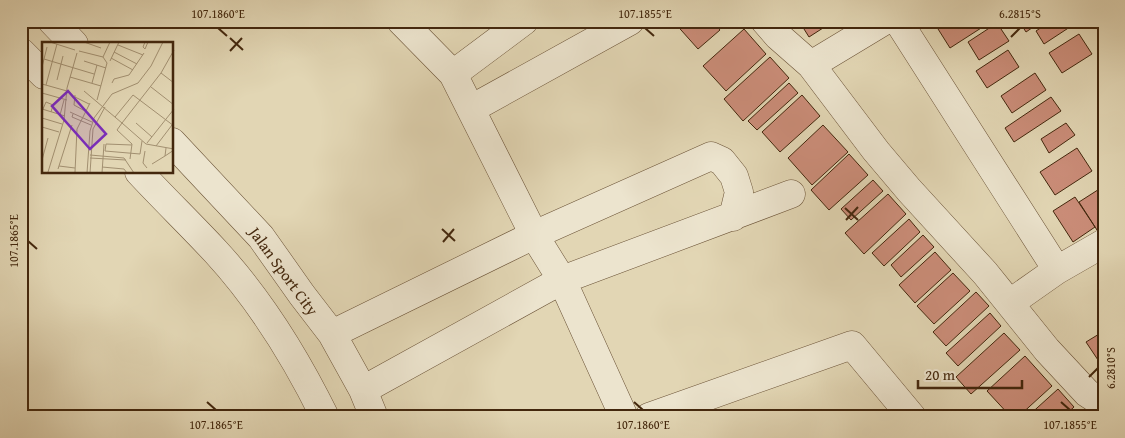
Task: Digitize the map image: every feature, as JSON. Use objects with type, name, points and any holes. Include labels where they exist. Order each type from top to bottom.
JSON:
[{"type":"street","points":[[52,21],[72,42]]},
{"type":"street","points":[[401,21],[454,74],[534,235],[562,280],[624,417]]},
{"type":"street","points":[[454,74],[524,21]]},
{"type":"street","points":[[471,109],[584,34],[630,21]]},
{"type":"street","points":[[765,21],[778,36],[811,65],[881,157],[1010,303],[1061,364],[1087,393],[1104,404]]},
{"type":"street","points":[[811,65],[884,21]]},
{"type":"street","points":[[898,21],[1058,270]]},
{"type":"street","points":[[21,52],[42,74]]},
{"type":"street","name":"Jalan Sport City","points":[[174,144],[261,237],[332,334],[363,390],[374,417]]},
{"type":"street","points":[[332,334],[534,235],[710,156],[722,161],[734,176],[739,192],[733,217]]},
{"type":"street","points":[[141,174],[217,253],[260,306],[303,372],[325,417]]},
{"type":"street","points":[[363,390],[562,280],[791,194]]},
{"type":"street","points":[[1010,303],[1058,270],[1104,243]]},
{"type":"street","points":[[649,417],[852,345],[912,417]]},
{"type":"building","points":[[673,21],[712,21],[720,30],[698,49]]},
{"type":"building","points":[[799,21],[819,21],[823,28],[809,37]]},
{"type":"building","points":[[933,21],[992,21],[950,48]]},
{"type":"building","points":[[1019,21],[1042,21],[1026,32]]},
{"type":"building","points":[[1051,21],[1075,21],[1076,23],[1044,44],[1036,31]]},
{"type":"building","points":[[997,23],[1009,41],[979,60],[968,42]]},
{"type":"building","points":[[744,29],[766,54],[726,91],[703,66]]},
{"type":"building","points":[[1079,34],[1092,54],[1062,73],[1049,53]]},
{"type":"building","points":[[1008,50],[1019,67],[987,88],[976,71]]},
{"type":"building","points":[[770,57],[789,78],[743,121],[724,99]]},
{"type":"building","points":[[1035,73],[1046,90],[1012,113],[1001,96]]},
{"type":"building","points":[[789,83],[798,93],[757,130],[748,121]]},
{"type":"building","points":[[802,95],[820,116],[780,152],[762,132]]},
{"type":"building","points":[[1051,97],[1061,111],[1014,142],[1005,128]]},
{"type":"building","points":[[1066,123],[1075,135],[1049,153],[1041,139]]},
{"type":"building","points":[[823,125],[848,152],[812,185],[788,158]]},
{"type":"building","points":[[1077,148],[1092,171],[1055,195],[1040,172]]},
{"type":"building","points":[[849,154],[868,175],[829,210],[811,190]]},
{"type":"building","points":[[873,180],[883,191],[851,220],[841,209]]},
{"type":"building","points":[[1104,186],[1104,226],[1097,230],[1079,202]]},
{"type":"building","points":[[888,194],[906,214],[864,254],[845,233]]},
{"type":"building","points":[[1075,197],[1095,227],[1073,242],[1053,211]]},
{"type":"building","points":[[909,219],[920,232],[884,266],[872,253]]},
{"type":"building","points":[[923,235],[934,247],[901,277],[891,265]]},
{"type":"building","points":[[935,252],[951,270],[915,303],[899,285]]},
{"type":"building","points":[[953,273],[970,291],[934,324],[917,306]]},
{"type":"building","points":[[976,292],[989,306],[946,346],[933,332]]},
{"type":"building","points":[[990,313],[1001,326],[958,366],[946,353]]},
{"type":"building","points":[[1104,331],[1104,369],[1086,342]]},
{"type":"building","points":[[1004,333],[1020,350],[971,394],[956,377]]},
{"type":"building","points":[[1025,356],[1052,386],[1018,417],[1011,417],[987,391]]},
{"type":"building","points":[[1058,389],[1074,407],[1063,417],[1027,417]]}]
